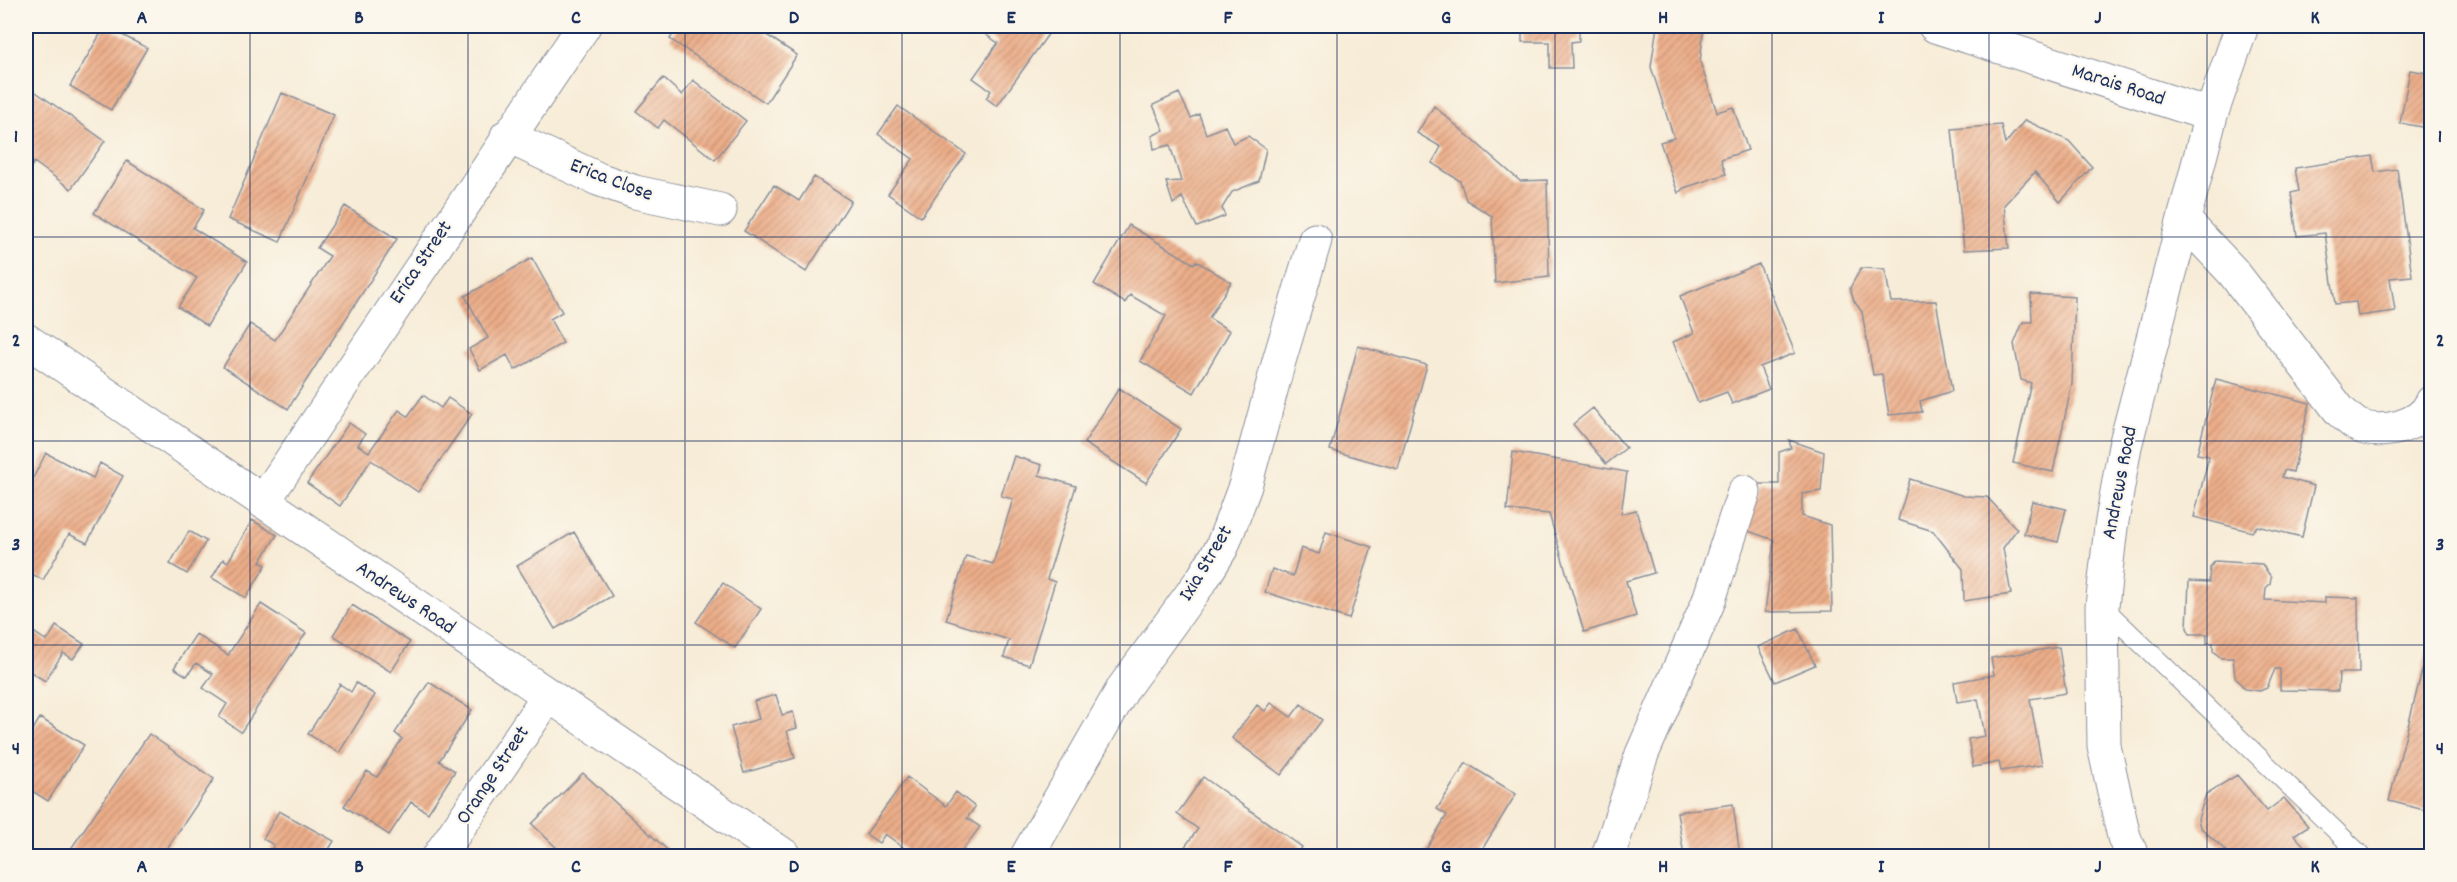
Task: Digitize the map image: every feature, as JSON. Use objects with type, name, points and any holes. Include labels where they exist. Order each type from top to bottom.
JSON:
[{"type":"street","name":"Erica Street","points":[[263,502],[507,136],[584,26]]},
{"type":"street","name":"Marais Road","points":[[1935,26],[2211,116]]},
{"type":"street","points":[[2211,116],[2242,26]]},
{"type":"street","name":"Andrews Road","points":[[2132,856],[2124,837],[2104,746],[2102,606],[2111,527],[2126,446],[2211,116]]},
{"type":"street","name":"Erica Close","points":[[507,136],[598,179],[626,189],[655,198],[720,210]]},
{"type":"street","points":[[2184,220],[2233,272],[2340,411],[2358,426],[2375,430],[2396,428],[2416,418],[2432,402]]},
{"type":"street","name":"Ixia Street","points":[[1027,856],[1124,687],[1203,578],[1222,547],[1245,486],[1315,240]]},
{"type":"street","name":"Andrews Road","points":[[26,340],[785,856]]},
{"type":"street","points":[[1608,856],[1642,754],[1708,603],[1744,492]]},
{"type":"street","name":"Orange Street","points":[[439,856],[548,696]]},
{"type":"lane","points":[[2102,606],[2362,856]]},
{"type":"building","points":[[105,26],[147,48],[111,110],[70,86]]},
{"type":"building","points":[[678,26],[770,26],[765,34],[797,55],[766,103],[670,39]]},
{"type":"building","points":[[973,26],[1054,26],[997,106],[986,98],[991,91],[973,78],[998,43]]},
{"type":"building","points":[[1522,26],[1579,26],[1579,41],[1571,42],[1572,68],[1550,68],[1550,42],[1522,42]]},
{"type":"building","points":[[1657,26],[1704,26],[1700,62],[1717,112],[1733,107],[1748,150],[1721,159],[1726,174],[1684,188],[1678,193],[1660,142],[1674,138],[1651,67]]},
{"type":"building","points":[[2410,70],[2432,74],[2432,129],[2400,123]]},
{"type":"building","points":[[663,78],[682,95],[693,80],[746,121],[715,160],[664,120],[658,128],[636,111]]},
{"type":"building","points":[[26,85],[105,141],[71,189],[34,162],[26,175]]},
{"type":"building","points":[[282,93],[334,115],[280,242],[228,219]]},
{"type":"building","points":[[1179,93],[1191,118],[1199,114],[1206,134],[1225,126],[1233,143],[1248,136],[1266,149],[1259,181],[1232,192],[1222,208],[1225,216],[1197,227],[1182,197],[1173,204],[1166,182],[1181,181],[1170,145],[1154,149],[1152,136],[1164,130],[1153,105]]},
{"type":"building","points":[[898,106],[966,154],[921,217],[888,194],[913,159],[878,134]]},
{"type":"building","points":[[1434,106],[1520,181],[1547,180],[1549,277],[1495,283],[1492,216],[1466,200],[1460,181],[1432,163],[1441,147],[1417,133]]},
{"type":"building","points":[[2025,120],[2069,141],[2092,167],[2060,202],[2035,172],[2004,205],[2009,248],[1964,250],[1952,129],[2001,125],[2005,144]]},
{"type":"building","points":[[2372,156],[2375,172],[2397,169],[2412,276],[2390,278],[2395,311],[2358,316],[2356,302],[2335,304],[2325,233],[2297,236],[2291,193],[2299,191],[2295,168]]},
{"type":"building","points":[[127,161],[204,210],[193,228],[247,262],[207,326],[178,307],[197,278],[94,213]]},
{"type":"building","points":[[814,177],[851,201],[806,272],[744,231],[774,185],[799,201]]},
{"type":"building","points":[[345,206],[397,239],[288,409],[223,367],[250,324],[275,340],[330,256],[317,248]]},
{"type":"building","points":[[1129,225],[1194,264],[1196,261],[1231,282],[1209,318],[1230,331],[1194,393],[1140,361],[1166,316],[1130,295],[1125,303],[1094,284]]},
{"type":"building","points":[[532,258],[562,312],[550,319],[563,343],[515,370],[507,355],[480,370],[469,349],[488,338],[465,296]]},
{"type":"building","points":[[1759,264],[1795,353],[1760,367],[1769,389],[1732,404],[1727,392],[1698,403],[1673,342],[1694,333],[1680,296]]},
{"type":"building","points":[[1861,268],[1885,269],[1891,302],[1936,301],[1952,391],[1920,401],[1922,412],[1889,415],[1882,374],[1873,375],[1862,312],[1854,301],[1850,288]]},
{"type":"building","points":[[2031,294],[2075,297],[2072,384],[2053,472],[2013,463],[2031,383],[2021,380],[2014,344],[2023,322],[2032,322]]},
{"type":"building","points":[[1358,346],[1427,365],[1398,469],[1330,450]]},
{"type":"building","points":[[2216,379],[2310,403],[2293,472],[2284,470],[2282,477],[2314,486],[2302,537],[2257,526],[2252,532],[2194,517],[2209,456],[2197,454]]},
{"type":"building","points":[[1119,388],[1181,429],[1146,483],[1084,443]]},
{"type":"building","points":[[423,395],[441,408],[448,398],[472,414],[418,492],[371,460],[340,506],[307,483],[349,423],[365,434],[358,445],[369,452],[399,410],[408,416]]},
{"type":"building","points":[[1593,408],[1626,448],[1606,464],[1573,424]]},
{"type":"building","points":[[1789,440],[1824,452],[1821,491],[1802,494],[1802,516],[1830,525],[1832,611],[1765,612],[1774,540],[1748,531],[1760,484],[1779,484],[1779,452],[1791,448]]},
{"type":"building","points":[[1513,452],[1627,472],[1621,514],[1636,510],[1654,573],[1626,581],[1636,616],[1584,632],[1549,514],[1507,510]]},
{"type":"building","points":[[46,453],[93,478],[100,463],[123,476],[87,543],[69,534],[43,580],[26,571],[26,492]]},
{"type":"building","points":[[1014,456],[1042,465],[1039,475],[1076,486],[1047,579],[1055,582],[1029,665],[1004,657],[1009,640],[946,620],[966,556],[993,564],[1013,499],[1001,496]]},
{"type":"building","points":[[1910,479],[1964,496],[1987,497],[2017,529],[2003,548],[2011,594],[1964,601],[1963,569],[1933,531],[1898,520]]},
{"type":"building","points":[[2032,501],[2066,509],[2058,542],[2024,534]]},
{"type":"building","points":[[252,520],[277,535],[260,562],[266,565],[246,598],[212,578],[223,559],[228,562]]},
{"type":"building","points":[[189,531],[206,541],[187,574],[170,564]]},
{"type":"building","points":[[574,532],[612,596],[555,629],[517,566]]},
{"type":"building","points":[[1326,532],[1372,547],[1349,619],[1265,592],[1272,569],[1293,576],[1301,548],[1319,554]]},
{"type":"building","points":[[2215,561],[2262,564],[2271,577],[2270,584],[2266,588],[2265,600],[2325,603],[2325,597],[2358,598],[2359,673],[2339,673],[2338,691],[2280,690],[2280,669],[2275,669],[2267,688],[2260,691],[2245,689],[2235,677],[2233,658],[2221,658],[2213,651],[2213,643],[2207,643],[2207,634],[2190,634],[2187,628],[2189,581],[2209,582],[2210,567]]},
{"type":"building","points":[[723,583],[761,609],[735,648],[696,622]]},
{"type":"building","points":[[261,604],[306,633],[241,732],[219,717],[227,704],[203,688],[213,674],[196,663],[187,676],[174,668],[196,634],[228,655]]},
{"type":"building","points":[[352,605],[410,642],[391,672],[333,635]]},
{"type":"building","points":[[56,626],[84,644],[73,659],[63,653],[45,681],[26,669],[26,627],[47,641]]},
{"type":"building","points":[[1798,629],[1815,665],[1775,682],[1758,647]]},
{"type":"building","points":[[2059,647],[2066,693],[2030,699],[2042,765],[2001,771],[1999,762],[1973,767],[1968,739],[1985,736],[1978,699],[1957,702],[1954,682],[1994,675],[1991,658]]},
{"type":"building","points":[[2427,651],[2432,652],[2432,812],[2389,801]]},
{"type":"building","points":[[429,682],[472,710],[439,761],[455,771],[428,813],[411,802],[389,835],[344,806],[367,771],[377,777],[402,739],[395,733]]},
{"type":"building","points":[[356,683],[375,695],[339,753],[308,734],[340,684],[351,692]]},
{"type":"building","points":[[776,695],[782,715],[793,712],[797,728],[787,731],[795,758],[744,773],[731,727],[759,719],[754,701]]},
{"type":"building","points":[[1271,703],[1291,717],[1301,704],[1322,720],[1281,775],[1232,738],[1257,705],[1265,711]]},
{"type":"building","points":[[40,718],[84,745],[48,801],[26,787],[26,734],[29,736]]},
{"type":"building","points":[[149,734],[214,779],[162,856],[66,856]]},
{"type":"building","points":[[1466,763],[1516,794],[1478,856],[1422,856],[1447,815],[1437,809]]},
{"type":"building","points":[[583,773],[674,856],[565,856],[532,824]]},
{"type":"building","points":[[2237,775],[2267,811],[2284,798],[2308,826],[2294,835],[2311,853],[2315,848],[2324,856],[2232,856],[2200,827],[2198,819],[2206,794]]},
{"type":"building","points":[[907,777],[946,806],[956,792],[975,807],[967,818],[980,827],[958,856],[915,856],[885,834],[879,843],[866,834]]},
{"type":"building","points":[[1203,777],[1302,847],[1296,856],[1178,856],[1198,829],[1177,814]]},
{"type":"building","points":[[1733,804],[1740,856],[1684,856],[1677,812]]},
{"type":"building","points":[[279,811],[334,841],[325,856],[268,856],[274,845],[263,839]]}]
